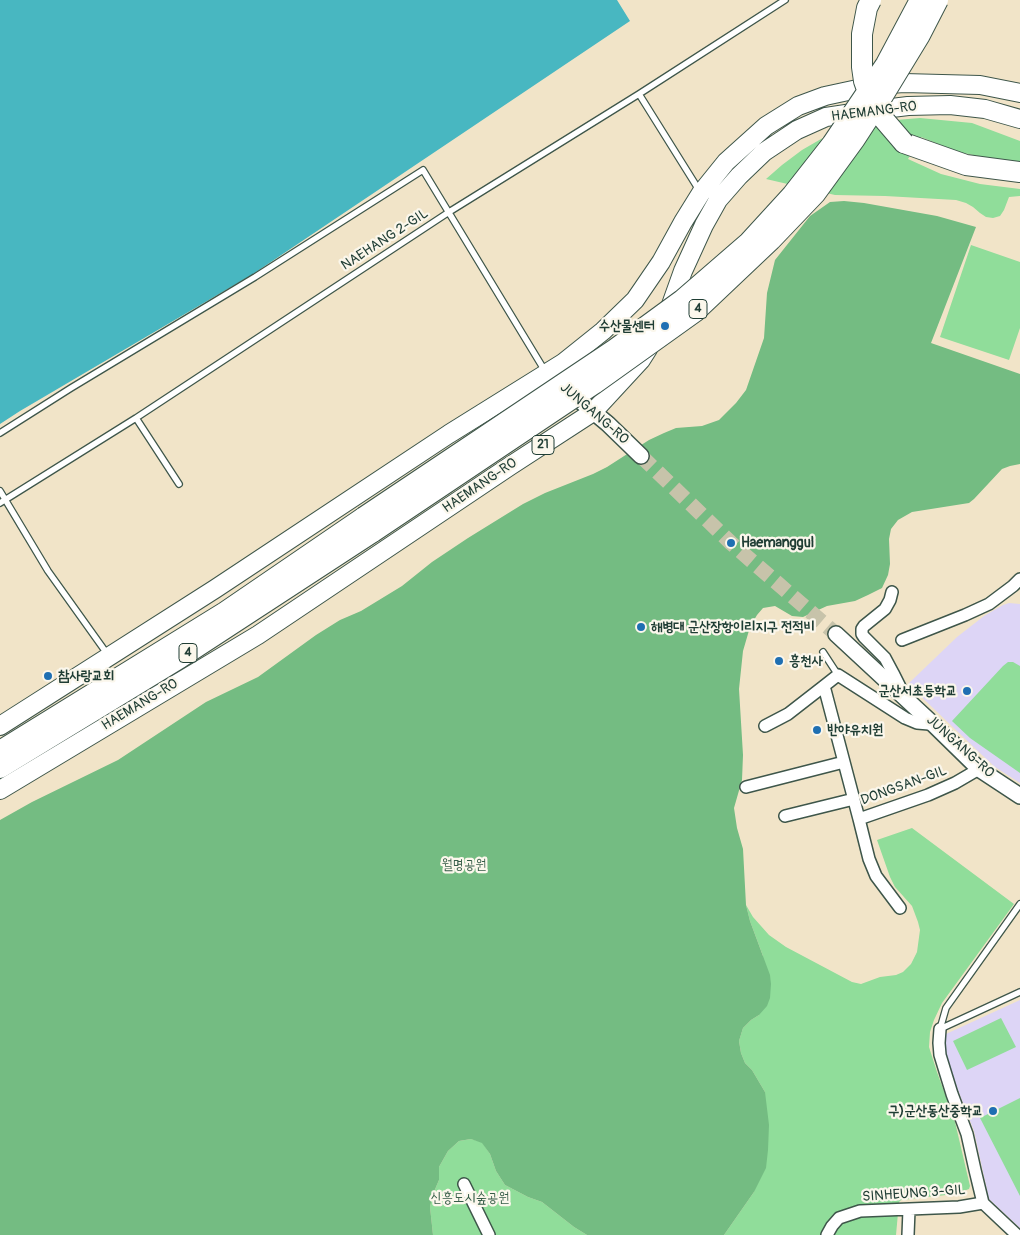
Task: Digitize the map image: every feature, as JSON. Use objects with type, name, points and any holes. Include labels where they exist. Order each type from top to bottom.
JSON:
[{"type":"highway","points":[[871,0],[862,34],[864,81],[870,98],[880,115],[904,143],[966,165],[1020,172]]},
{"type":"highway","name":"4","points":[[0,768],[180,658],[682,300],[749,242],[792,195],[832,144],[886,64],[920,0]]},
{"type":"highway","name":"4","points":[[0,750],[369,525],[594,384],[696,311],[771,240],[815,194],[881,99],[920,35],[938,0]]},
{"type":"main road","name":"HAEMANG-RO","points":[[0,726],[215,589],[563,362],[603,331],[634,300],[661,262],[701,193],[726,162],[766,126],[798,106],[825,96],[876,85],[904,83],[980,85],[1020,93]]},
{"type":"main road","name":"HAEMANG-RO","points":[[0,790],[258,635],[594,412],[641,360],[666,318],[683,271],[704,225],[718,200],[764,152],[788,135],[826,117],[908,106],[950,105],[985,109],[1020,119]]},
{"type":"main road","points":[[483,413],[508,404],[522,405],[534,413],[536,424],[510,466]]},
{"type":"street","name":"JUNGANG-RO","points":[[546,373],[594,412],[641,456]]},
{"type":"street","points":[[902,640],[989,604],[1020,579]]},
{"type":"street","points":[[892,592],[885,609],[864,626],[862,634],[884,658],[904,697]]},
{"type":"street","name":"JUNGANG-RO","points":[[836,634],[979,769],[1020,796]]},
{"type":"street","points":[[765,726],[788,714],[838,675],[905,718],[933,724]]},
{"type":"street","name":"DONGSAN-GIL","points":[[824,686],[859,819],[928,795],[955,783],[979,769]]},
{"type":"street","points":[[746,786],[844,762]]},
{"type":"street","points":[[785,816],[854,799]]},
{"type":"street","points":[[859,819],[869,859],[876,876],[900,908]]},
{"type":"street","points":[[940,1029],[938,1043],[940,1054],[967,1134],[984,1203],[1017,1235]]},
{"type":"street","points":[[464,1184],[489,1235]]},
{"type":"street","name":"SINHEUNG 3-GIL","points":[[826,1235],[836,1221],[845,1215],[866,1211],[959,1207],[984,1203]]},
{"type":"street","points":[[908,1235],[909,1210]]},
{"type":"lane","name":"NAEHANG 2-GIL","points":[[2,502],[136,418],[449,212],[639,94],[785,0]]},
{"type":"lane","points":[[639,94],[701,193]]},
{"type":"lane","points":[[0,433],[254,277],[423,170],[546,373]]},
{"type":"lane","points":[[136,418],[179,484]]},
{"type":"lane","points":[[0,491],[2,502],[48,571],[109,656]]},
{"type":"lane","points":[[823,652],[838,675]]},
{"type":"lane","points":[[940,1029],[946,1008],[1020,904]]},
{"type":"lane","points":[[940,1029],[1020,992]]},
{"type":"shaded area","name":"군산서초등학교","points":[[1009,603],[1020,604],[1020,783],[995,767],[908,684],[957,637],[984,616]]},
{"type":"shaded area","name":"구)군산동산중학교","points":[[1020,1000],[1020,1228],[989,1199],[974,1131],[949,1067],[944,1043],[946,1034]]},
{"type":"green space","points":[[920,118],[972,123],[1020,141],[1020,164],[958,152],[921,137],[908,159],[941,174],[980,184],[1020,189],[1020,196],[1009,197],[1000,216],[993,218],[986,217],[966,203],[956,200],[835,195],[766,179],[802,150],[848,126]]},
{"type":"green space","name":"월명공원","points":[[844,201],[937,216],[976,227],[931,343],[1020,374],[1020,464],[1002,469],[969,503],[912,512],[898,520],[891,529],[889,539],[890,564],[888,575],[882,588],[855,601],[827,606],[803,617],[792,616],[775,606],[763,608],[750,627],[743,651],[739,689],[743,755],[742,780],[734,808],[743,849],[746,905],[770,975],[771,984],[770,998],[767,1006],[743,1028],[739,1041],[745,1063],[752,1070],[765,1092],[769,1125],[768,1150],[766,1168],[754,1192],[724,1235],[587,1235],[542,1202],[505,1185],[496,1171],[490,1154],[482,1143],[471,1139],[459,1141],[448,1151],[439,1167],[439,1180],[430,1207],[433,1235],[0,1235],[0,820],[32,802],[118,760],[206,702],[258,677],[316,635],[402,586],[432,562],[523,504],[607,467],[649,440],[664,433],[676,428],[702,426],[719,420],[746,390],[764,338],[767,293],[775,260],[810,216],[830,202]]},
{"type":"green space","points":[[971,245],[1020,262],[1020,328],[1009,360],[940,337]]},
{"type":"green space","points":[[1008,662],[1013,662],[1020,666],[1020,773],[970,738],[952,721]]},
{"type":"green space","points":[[912,828],[1014,904],[942,1003],[930,1032],[929,1047],[955,1122],[970,1186],[969,1189],[955,1194],[901,1200],[899,1202],[896,1235],[724,1235],[754,1192],[765,1092],[752,1070],[745,1063],[739,1041],[743,1028],[759,1015],[763,956],[746,905],[753,917],[769,935],[786,947],[852,982],[861,984],[880,977],[903,972],[911,964],[917,952],[920,930],[912,906],[895,887],[890,877],[877,840]]},
{"type":"green space","points":[[1001,1018],[1016,1047],[967,1070],[953,1041]]},
{"type":"green space","points":[[1020,1098],[1020,1196],[980,1118]]},
{"type":"green space","name":"신흥도시숲공원","points":[[471,1139],[482,1142],[505,1185],[542,1202],[587,1235],[433,1235],[430,1207],[439,1180],[439,1167],[448,1151],[459,1141]]},
{"type":"water","points":[[0,0],[617,0],[630,21],[253,274],[0,424]]},
{"type":"tunnel","points":[[641,456],[731,543],[836,634]]},
{"type":"place","name":"수산물센터","points":[[665,326]]},
{"type":"place","name":"Haemanggul","points":[[731,543]]},
{"type":"place","name":"해병대 군산장항이리지구 전적비","points":[[641,627]]},
{"type":"place","name":"흥천사","points":[[779,661]]},
{"type":"place","name":"참사랑교회","points":[[48,676]]},
{"type":"place","name":"군산서초등학교","points":[[967,691]]},
{"type":"place","name":"반야유치원","points":[[817,730]]},
{"type":"place","name":"구)군산동산중학교","points":[[993,1111]]}]
